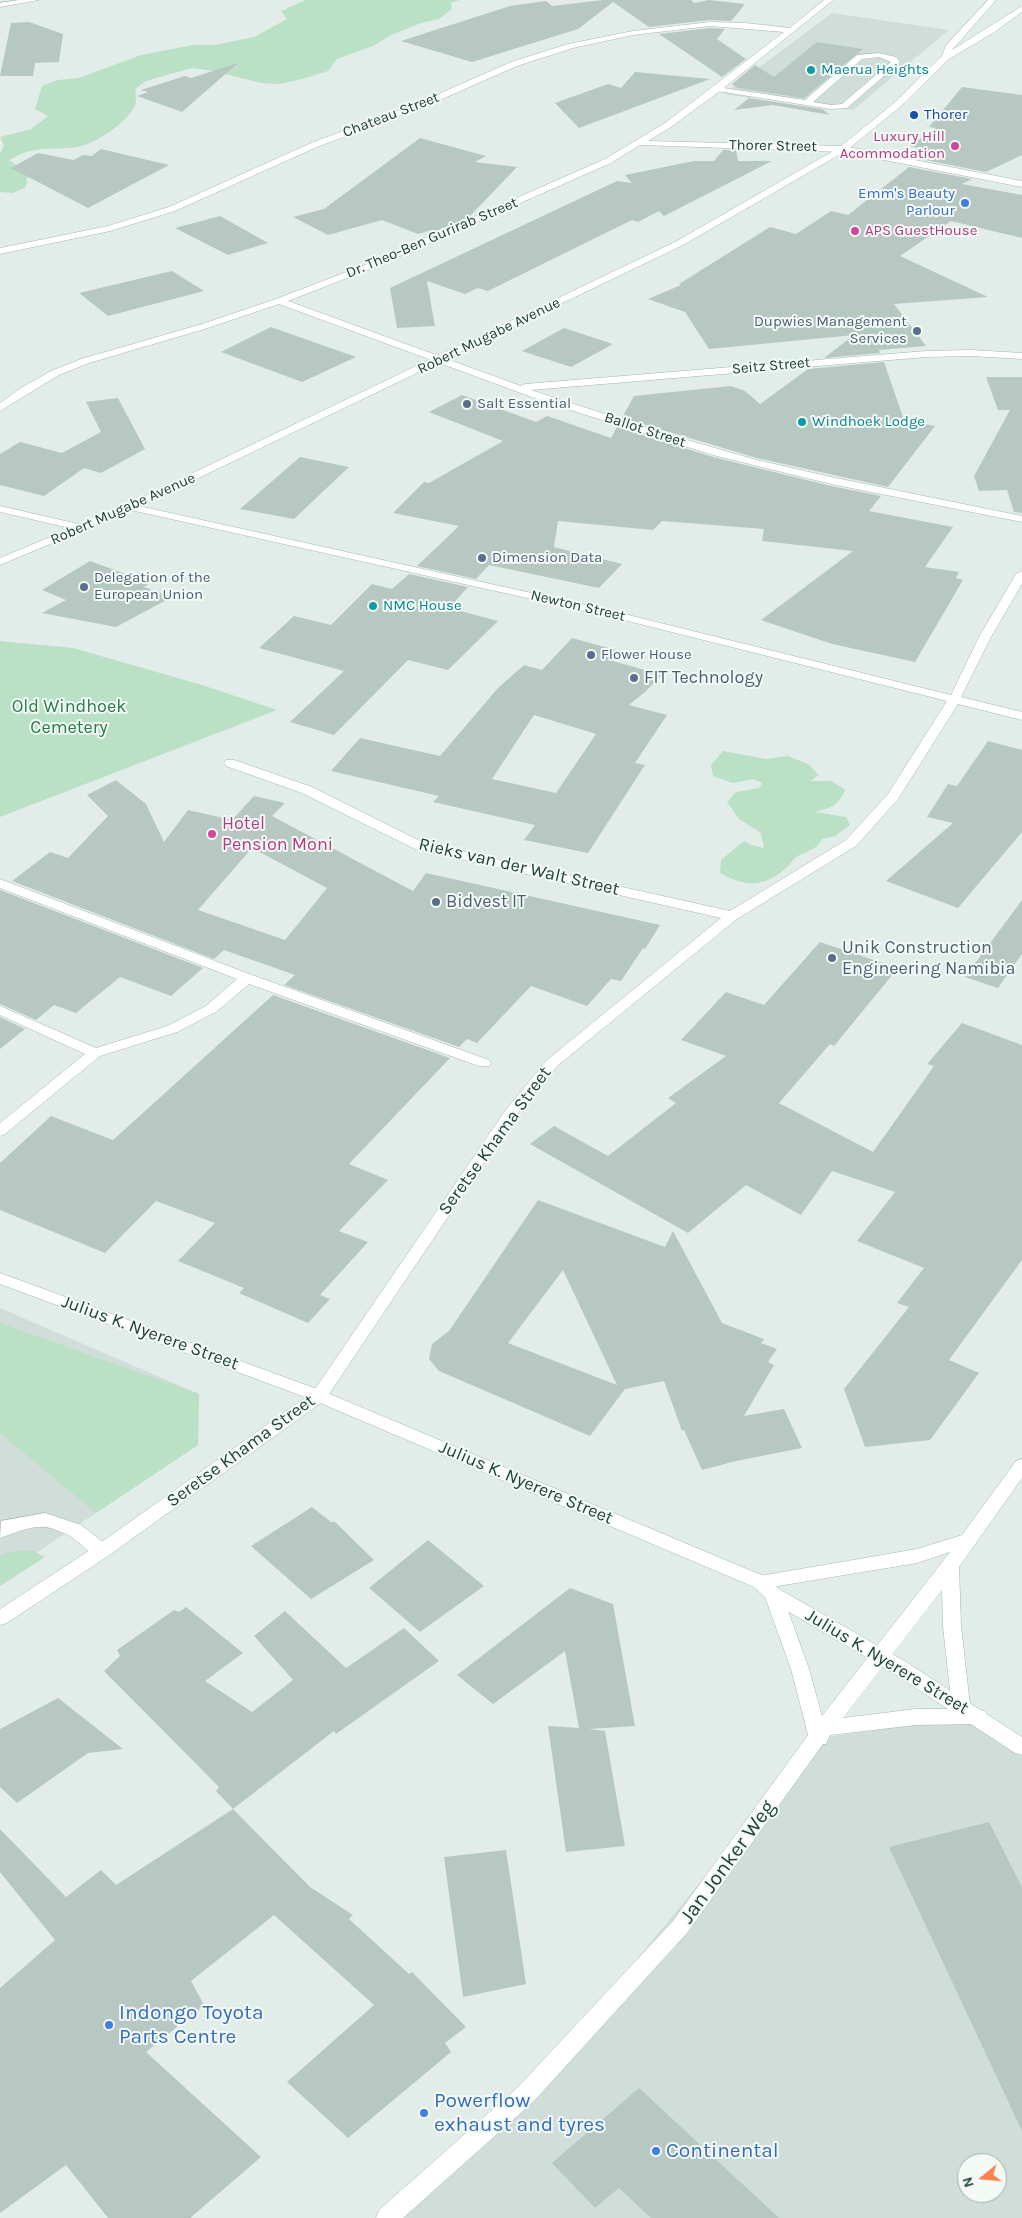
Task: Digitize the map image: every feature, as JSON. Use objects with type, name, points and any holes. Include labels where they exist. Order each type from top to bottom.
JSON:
[{"type":"street","points":[[0,5],[35,0]]},
{"type":"street","name":"Dr. Theo-Ben Gurirab Street","points":[[0,408],[25,390],[55,373],[85,361],[205,326],[279,301],[370,266],[608,161],[641,143],[717,89],[829,0]]},
{"type":"street","name":"Robert Mugabe Avenue","points":[[946,57],[949,47],[992,0]]},
{"type":"street","name":"Robert Mugabe Avenue","points":[[0,562],[130,508],[680,243],[843,149],[897,105],[946,57],[983,36],[1020,11]]},
{"type":"street","name":"Chateau Street","points":[[0,251],[110,228],[164,211],[314,145],[421,105],[514,64],[564,48],[633,33],[710,24],[746,24],[791,30]]},
{"type":"street","points":[[717,89],[831,107],[844,106],[896,62],[893,59],[879,55],[860,57],[807,103]]},
{"type":"street","name":"Thorer Street","points":[[641,143],[843,149],[1022,184]]},
{"type":"street","name":"Ballot Street","points":[[279,301],[438,360],[669,438],[749,461],[1022,519]]},
{"type":"street","name":"Seitz Street","points":[[520,388],[914,354],[971,353],[1022,356]]},
{"type":"street","name":"Newton Street","points":[[130,508],[599,610],[1022,716]]},
{"type":"street","points":[[0,510],[83,528]]},
{"type":"street","name":"Seretse Khama Street","points":[[0,1618],[102,1551],[319,1396],[510,1114],[552,1063],[732,916],[851,843],[893,796],[954,700],[985,637],[1022,574]]},
{"type":"street","name":"Rieks van der Walt Street","points":[[230,763],[300,787],[420,846],[732,916]]},
{"type":"street","points":[[0,883],[247,978],[484,1063]]},
{"type":"street","points":[[0,1131],[95,1053],[172,1028],[210,1009],[247,978]]},
{"type":"street","points":[[0,1010],[95,1053]]},
{"type":"street","name":"Julius K. Nyerere Street","points":[[0,1278],[319,1396],[766,1588],[881,1655],[978,1716],[1022,1747]]},
{"type":"street","name":"Jan Jonker Weg","points":[[387,2218],[526,2094],[680,1927],[821,1733],[950,1566],[1022,1465]]},
{"type":"street","points":[[0,1530],[7,1526],[45,1520],[76,1530],[102,1551]]},
{"type":"street","points":[[968,1540],[917,1556],[766,1588],[800,1669],[821,1733],[924,1717],[978,1716]]},
{"type":"street","points":[[950,1566],[952,1626],[960,1705]]},
{"type":"shaded area","name":"Maerua Heights","points":[[832,13],[949,30],[853,110],[757,93],[750,98],[724,94]]},
{"type":"shaded area","points":[[0,1308],[199,1394],[198,1445],[0,1577]]},
{"type":"shaded area","points":[[978,1716],[1022,1747],[1022,2218],[387,2218],[526,2094],[819,1738]]},
{"type":"green space","points":[[306,0],[459,0],[451,3],[452,9],[439,19],[421,23],[391,35],[373,46],[337,59],[328,71],[302,79],[280,84],[261,83],[214,71],[192,68],[144,82],[136,89],[134,108],[115,128],[99,138],[78,147],[34,150],[9,160],[20,168],[39,173],[27,178],[26,187],[13,193],[0,192],[0,154],[4,146],[0,137],[31,129],[48,116],[35,109],[42,86],[58,80],[79,78],[141,55],[193,45],[215,45],[254,37],[287,19],[281,11]]},
{"type":"green space","name":"Old Windhoek Cemetery","points":[[0,641],[73,648],[202,685],[277,710],[0,817]]},
{"type":"green space","points":[[723,751],[766,759],[788,756],[808,764],[819,775],[810,781],[832,781],[845,790],[836,804],[815,812],[846,817],[850,825],[835,836],[822,839],[815,847],[795,858],[779,874],[763,882],[746,883],[720,873],[721,860],[744,841],[764,848],[761,833],[739,819],[727,802],[736,792],[759,788],[762,783],[753,779],[733,783],[713,776],[711,765]]},
{"type":"green space","points":[[0,1323],[199,1394],[198,1445],[96,1513],[0,1433]]},
{"type":"green space","points":[[33,1551],[45,1557],[0,1586],[0,1557],[5,1553]]},
{"type":"building","points":[[603,0],[691,0],[694,3],[709,0],[745,4],[731,21],[710,20],[649,27],[613,2],[578,29],[472,62],[401,41],[510,6],[546,1],[552,6]]},
{"type":"building","points":[[29,22],[63,34],[59,62],[35,63],[33,76],[0,76],[11,23]]},
{"type":"building","points":[[710,28],[725,29],[717,39],[746,59],[722,77],[659,34]]},
{"type":"building","name":"Maerua Heights","points":[[817,42],[863,49],[804,98],[738,88],[732,84],[755,65],[774,77]]},
{"type":"building","points":[[238,63],[182,112],[137,96],[148,92],[141,90],[185,76],[191,78]]},
{"type":"building","points":[[635,72],[710,79],[579,128],[555,103],[608,84],[621,88]]},
{"type":"building","points":[[962,87],[1022,95],[1022,155],[986,172],[920,159],[930,151],[910,146],[936,128],[929,127]]},
{"type":"building","points":[[749,98],[822,109],[830,115],[773,105],[734,110]]},
{"type":"building","points":[[420,138],[486,156],[475,162],[517,167],[469,217],[433,233],[432,230],[418,234],[382,220],[328,235],[293,217],[324,209]]},
{"type":"building","points":[[101,149],[169,165],[88,208],[11,168],[38,153],[74,160],[83,155],[92,156]]},
{"type":"building","points":[[723,150],[736,150],[738,161],[772,161],[664,216],[659,211],[638,222],[632,220],[488,291],[478,288],[465,294],[427,281],[435,326],[397,328],[390,288],[617,181],[632,183],[625,175],[694,161],[714,161]]},
{"type":"building","points":[[909,167],[972,179],[962,184],[1022,195],[1022,238],[951,221],[900,256],[988,297],[894,304],[926,346],[879,350],[880,353],[824,358],[854,335],[709,349],[685,312],[648,299],[681,285],[679,284],[770,227],[796,234],[831,211],[848,215]]},
{"type":"building","points":[[220,216],[268,243],[228,255],[175,228]]},
{"type":"building","points":[[172,271],[204,291],[108,316],[79,293]]},
{"type":"building","points":[[271,327],[356,357],[302,382],[221,352]]},
{"type":"building","points":[[564,328],[613,344],[571,367],[522,351]]},
{"type":"building","points":[[884,362],[904,420],[935,426],[888,487],[757,458],[622,418],[634,396],[731,386],[745,391],[760,404],[808,369]]},
{"type":"building","points":[[986,377],[1022,377],[1022,513],[1014,512],[1007,490],[979,491],[974,476],[1010,410],[998,410]]},
{"type":"building","points":[[462,395],[536,422],[547,416],[611,438],[617,427],[713,457],[831,486],[881,496],[869,511],[953,527],[925,567],[959,572],[956,578],[963,580],[915,662],[832,644],[761,620],[853,551],[762,541],[764,529],[662,521],[653,530],[558,521],[554,547],[622,564],[599,588],[489,565],[476,579],[417,566],[459,526],[393,513],[424,482],[429,483],[503,441],[429,412]]},
{"type":"building","points":[[118,398],[145,449],[101,473],[84,468],[44,496],[0,485],[0,454],[20,442],[62,453],[101,432],[86,402]]},
{"type":"building","points":[[300,457],[349,467],[294,519],[240,509]]},
{"type":"building","points":[[90,561],[150,583],[144,587],[172,597],[116,627],[42,613],[66,600],[42,590]]},
{"type":"building","points":[[409,574],[468,587],[449,608],[498,621],[448,670],[408,660],[334,735],[290,722],[344,671],[259,648],[294,616],[331,625],[372,584],[392,589]]},
{"type":"building","points":[[572,638],[623,652],[613,661],[662,675],[629,705],[667,715],[635,763],[645,765],[588,853],[524,840],[535,825],[433,802],[439,796],[331,771],[360,738],[440,756],[498,688],[524,665],[542,670]],"holes":[[[534,715],[596,734],[556,793],[492,779]]]},
{"type":"building","points":[[988,741],[1022,750],[1022,832],[958,908],[886,881],[953,823],[927,817],[948,784],[957,786]]},
{"type":"building","points":[[116,780],[146,804],[164,842],[188,810],[232,820],[254,796],[285,803],[272,816],[413,891],[426,873],[660,925],[621,981],[611,979],[587,1006],[531,986],[477,1043],[467,1039],[459,1047],[284,985],[295,975],[224,950],[214,959],[12,881],[50,852],[68,858],[108,816],[87,795]],"holes":[[[252,848],[327,888],[285,940],[198,910]]]},
{"type":"building","points":[[0,890],[203,968],[171,996],[120,977],[76,1013],[54,1005],[36,1020],[0,1004]]},
{"type":"building","points":[[1022,900],[1022,954],[998,988],[965,977]]},
{"type":"building","points":[[820,942],[898,968],[834,1046],[830,1044],[779,1103],[873,1152],[934,1066],[927,1064],[962,1023],[1022,1045],[1022,1260],[949,1360],[979,1373],[930,1440],[865,1447],[844,1389],[909,1307],[897,1303],[924,1268],[857,1241],[895,1192],[832,1171],[801,1215],[746,1185],[688,1233],[530,1144],[554,1126],[608,1156],[676,1103],[668,1098],[726,1056],[681,1040],[726,992],[764,1005]]},
{"type":"building","points":[[273,995],[450,1058],[349,1164],[388,1180],[339,1231],[368,1242],[320,1295],[330,1299],[308,1323],[239,1293],[244,1288],[178,1261],[215,1223],[156,1201],[105,1253],[0,1210],[0,1163],[51,1116],[113,1140]]},
{"type":"building","points":[[0,1017],[25,1029],[0,1049]]},
{"type":"building","points":[[538,1200],[665,1247],[673,1231],[722,1323],[764,1339],[761,1343],[777,1349],[768,1362],[774,1365],[744,1416],[784,1409],[802,1448],[702,1470],[684,1430],[682,1431],[664,1381],[625,1389],[590,1436],[439,1371],[429,1359],[432,1344],[449,1331]],"holes":[[[563,1270],[617,1385],[508,1343]]]},
{"type":"building","points":[[312,1507],[331,1522],[335,1522],[374,1560],[311,1599],[251,1546]]},
{"type":"building","points":[[428,1540],[484,1586],[420,1632],[369,1588]]},
{"type":"building","points":[[570,1588],[613,1604],[635,1726],[589,1729],[605,1731],[625,1846],[566,1852],[548,1726],[579,1728],[565,1651],[493,1704],[457,1675]]},
{"type":"building","points":[[186,1607],[243,1653],[205,1681],[252,1712],[293,1680],[254,1636],[285,1611],[346,1668],[404,1628],[439,1661],[336,1734],[334,1731],[233,1809],[216,1791],[219,1787],[104,1671],[120,1656],[117,1650],[174,1610],[179,1612]]},
{"type":"building","points":[[58,1698],[123,1749],[88,1753],[17,1803],[0,1787],[0,1729]]},
{"type":"building","points":[[233,1809],[310,1887],[353,1915],[349,1919],[409,1974],[412,1972],[466,2027],[445,2043],[451,2052],[348,2138],[287,2082],[374,2005],[274,1915],[191,1981],[204,2005],[146,2052],[261,2157],[190,2218],[108,2218],[66,2165],[0,2213],[0,1988],[55,1940],[0,1872],[0,1829],[66,1897],[101,1870],[116,1885]]},
{"type":"building","points":[[989,1822],[1022,1887],[1022,2131],[889,1847]]},
{"type":"building","points":[[506,1850],[526,1984],[463,1997],[444,1857]]},
{"type":"building","points":[[639,2088],[779,2218],[651,2218],[619,2188],[595,2208],[552,2163]]},
{"type":"place","name":"Maerua Heights","points":[[811,70]]},
{"type":"place","name":"Thorer","points":[[914,115]]},
{"type":"place","name":"Luxury Hill Acommodation","points":[[955,146]]},
{"type":"place","name":"Emm's Beauty Parlour","points":[[965,203]]},
{"type":"place","name":"APS GuestHouse","points":[[855,231]]},
{"type":"place","name":"Dupwies Management Services","points":[[917,331]]},
{"type":"place","name":"Salt Essential","points":[[467,404]]},
{"type":"place","name":"Windhoek Lodge","points":[[802,422]]},
{"type":"place","name":"Dimension Data","points":[[482,558]]},
{"type":"place","name":"Delegation of the European Union","points":[[84,587]]},
{"type":"place","name":"NMC House","points":[[373,606]]},
{"type":"place","name":"Flower House","points":[[591,655]]},
{"type":"place","name":"FIT Technology","points":[[634,678]]},
{"type":"place","name":"Hotel Pension Moni","points":[[212,834]]},
{"type":"place","name":"Bidvest IT","points":[[436,902]]},
{"type":"place","name":"Unik Construction Engineering Namibia","points":[[832,958]]},
{"type":"place","name":"Indongo Toyota Parts Centre","points":[[109,2025]]},
{"type":"place","name":"Powerflow exhaust and tyres","points":[[424,2113]]},
{"type":"place","name":"Continental","points":[[656,2151]]}]
